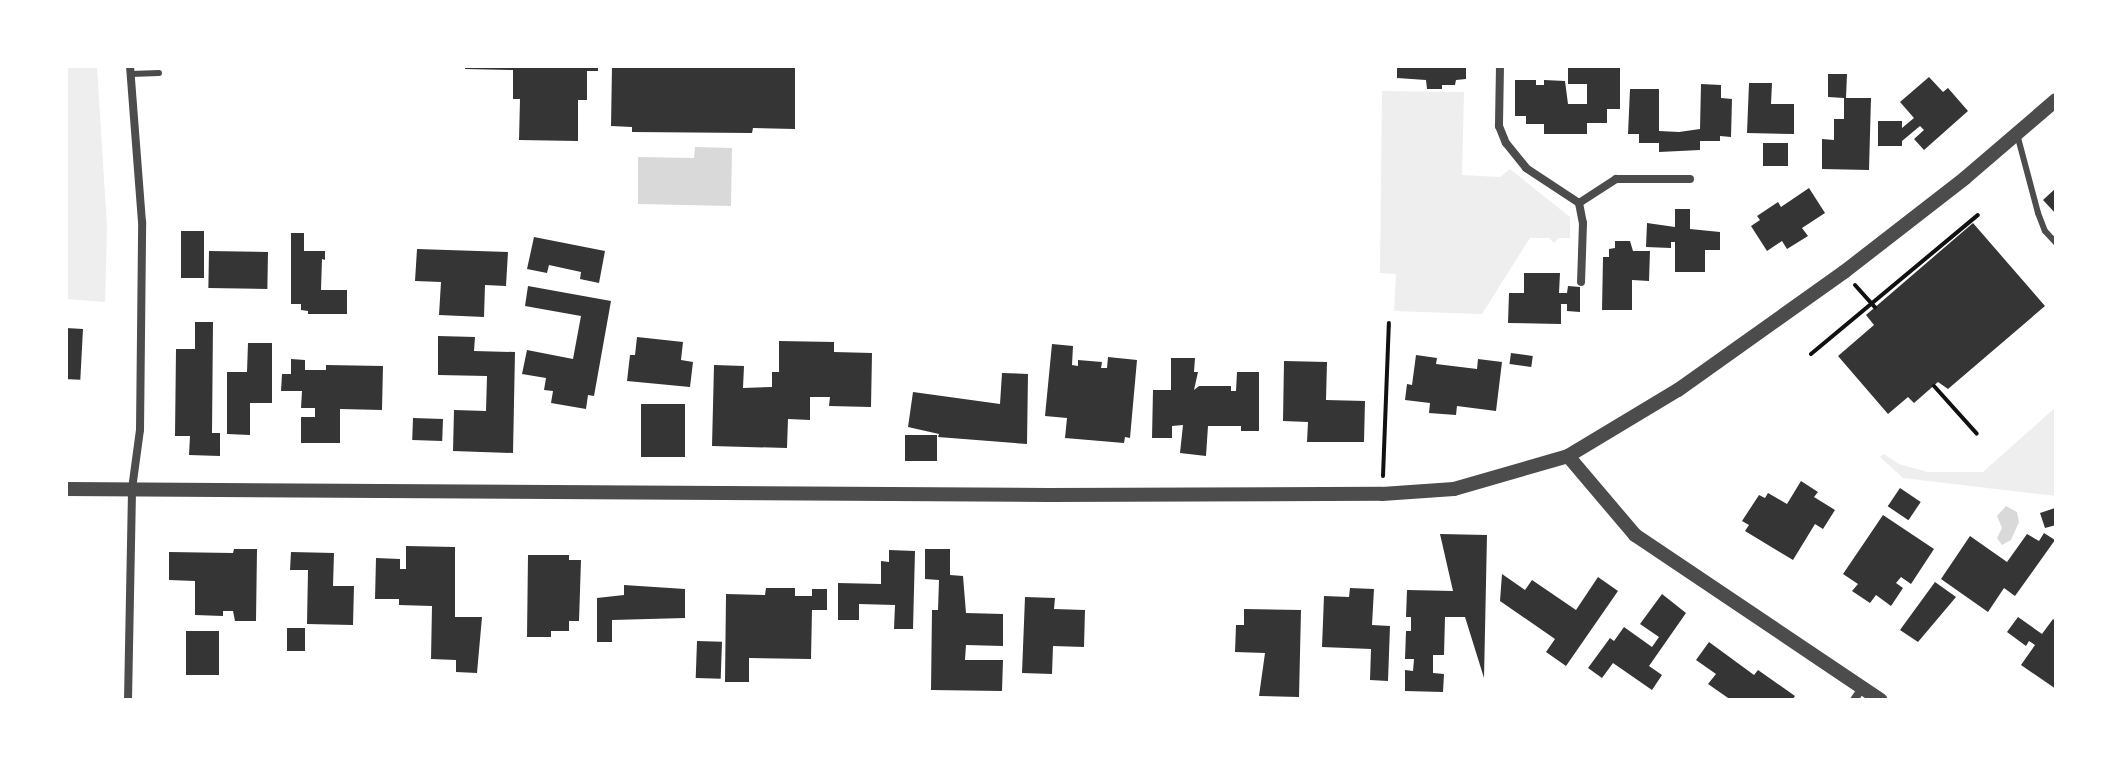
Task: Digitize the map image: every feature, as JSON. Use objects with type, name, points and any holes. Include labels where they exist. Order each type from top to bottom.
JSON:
[{"type":"street","points":[[1500,66],[1499,126],[1506,143],[1526,168],[1579,203],[1583,223],[1581,282]]},
{"type":"street","points":[[128,700],[132,489],[140,430],[142,222],[131,70]]},
{"type":"street","points":[[66,489],[591,495],[1382,494],[1454,489],[1568,456],[1678,390],[1769,328],[1965,178],[2056,100]]},
{"type":"street","points":[[1579,203],[1616,179],[1690,179]]},
{"type":"street","points":[[1568,456],[1635,535],[1858,694],[1881,700]]},
{"type":"lane","points":[[131,70],[159,73]]},
{"type":"lane","points":[[2017,134],[2038,213],[2045,231],[2056,243]]},
{"type":"path","points":[[1811,354],[1874,305],[1978,215]]},
{"type":"path","points":[[1856,285],[1874,305]]},
{"type":"path","points":[[1384,473],[1389,323]]},
{"type":"path","points":[[1934,386],[1977,434]]},
{"type":"shaded area","points":[[66,66],[97,66],[107,227],[105,302],[66,299]]},
{"type":"shaded area","points":[[1382,91],[1464,92],[1462,175],[1500,177],[1510,169],[1570,217],[1570,238],[1559,238],[1554,243],[1549,238],[1530,238],[1482,314],[1394,311],[1396,274],[1380,273]]},
{"type":"shaded area","points":[[695,147],[732,148],[731,206],[638,204],[638,157],[694,158]]},
{"type":"shaded area","points":[[2056,407],[2056,496],[1903,478],[1880,457],[1884,454],[1899,464],[1928,472],[1983,472]]},
{"type":"shaded area","points":[[2006,506],[2017,512],[2019,522],[2011,540],[2002,545],[1997,538],[2002,528],[1997,516]]},
{"type":"building","points":[[465,66],[598,66],[598,71],[587,71],[587,100],[578,100],[578,141],[519,140],[520,99],[513,99],[513,70],[465,69]]},
{"type":"building","points":[[612,66],[795,66],[795,129],[753,128],[752,133],[632,132],[632,127],[611,126]]},
{"type":"building","points":[[1397,66],[1460,66],[1466,68],[1466,79],[1456,80],[1455,85],[1442,85],[1442,89],[1427,89],[1426,80],[1397,78]]},
{"type":"building","points":[[1568,67],[1620,67],[1620,109],[1607,109],[1607,123],[1587,123],[1587,134],[1544,134],[1544,124],[1526,124],[1526,116],[1515,116],[1515,80],[1536,80],[1536,85],[1544,85],[1544,80],[1565,81],[1568,104],[1587,104],[1587,84],[1568,84]]},
{"type":"building","points":[[1828,74],[1847,74],[1846,98],[1871,98],[1869,170],[1822,169],[1822,139],[1834,140],[1834,119],[1844,119],[1844,98],[1828,97]]},
{"type":"building","points":[[1929,77],[1943,92],[1948,88],[1968,111],[1924,150],[1914,139],[1924,130],[1920,126],[1902,141],[1902,146],[1878,146],[1878,121],[1902,121],[1902,128],[1914,118],[1900,102]]},
{"type":"building","points":[[1749,83],[1772,83],[1771,104],[1794,104],[1794,134],[1747,133]]},
{"type":"building","points":[[1701,84],[1721,85],[1721,98],[1732,99],[1731,137],[1720,136],[1720,141],[1700,141],[1700,150],[1659,152],[1659,143],[1639,143],[1639,134],[1628,134],[1630,89],[1659,89],[1659,131],[1700,129]]},
{"type":"building","points":[[1763,143],[1788,143],[1788,166],[1763,166]]},
{"type":"building","points":[[1809,188],[1825,213],[1802,228],[1808,236],[1787,249],[1782,241],[1767,251],[1751,226],[1760,220],[1757,216],[1778,202],[1781,207]]},
{"type":"building","points":[[2056,188],[2056,214],[2043,200]]},
{"type":"building","points":[[1675,209],[1690,209],[1690,229],[1720,232],[1720,250],[1705,250],[1705,272],[1675,272],[1675,242],[1671,242],[1671,248],[1646,247],[1647,223],[1675,227]]},
{"type":"building","points":[[1973,223],[2045,306],[1948,389],[1938,382],[1914,403],[1908,397],[1888,414],[1838,356],[1874,325],[1866,315]]},
{"type":"building","points":[[181,231],[204,231],[204,278],[181,278]]},
{"type":"building","points":[[291,233],[304,233],[304,251],[325,251],[321,290],[347,290],[347,314],[308,314],[308,311],[301,310],[301,304],[291,304]]},
{"type":"building","points":[[534,237],[605,251],[599,283],[580,279],[581,272],[549,265],[547,273],[527,269]]},
{"type":"building","points":[[1615,241],[1630,241],[1633,251],[1650,251],[1649,281],[1632,280],[1632,310],[1602,310],[1603,257],[1609,257],[1609,249],[1615,248]]},
{"type":"building","points":[[417,249],[508,252],[506,286],[485,285],[484,317],[439,315],[441,282],[415,281]]},
{"type":"building","points":[[209,251],[268,252],[267,289],[208,288]]},
{"type":"building","points":[[1524,273],[1560,273],[1559,293],[1567,293],[1568,286],[1580,287],[1580,312],[1567,311],[1567,304],[1561,304],[1561,324],[1508,323],[1509,293],[1524,293]]},
{"type":"building","points":[[528,286],[611,301],[594,396],[588,395],[586,409],[551,403],[553,391],[544,390],[546,378],[522,374],[527,350],[573,359],[581,316],[525,306]]},
{"type":"building","points":[[195,322],[213,322],[212,433],[220,433],[220,456],[189,455],[190,436],[175,436],[176,349],[195,349]]},
{"type":"building","points":[[66,328],[83,329],[80,380],[66,379]]},
{"type":"building","points":[[438,336],[475,337],[474,351],[515,352],[513,453],[453,451],[454,410],[486,411],[487,376],[438,375]]},
{"type":"building","points":[[637,337],[683,342],[681,360],[693,362],[690,387],[627,381],[630,355],[635,355]]},
{"type":"building","points":[[779,341],[834,342],[834,352],[872,353],[871,407],[829,406],[830,397],[810,397],[810,420],[788,419],[787,448],[712,446],[714,365],[744,366],[743,388],[772,387],[772,372],[779,372]]},
{"type":"building","points":[[248,343],[272,343],[272,403],[250,403],[250,435],[227,434],[227,372],[247,372]]},
{"type":"building","points":[[1052,344],[1073,346],[1072,365],[1078,366],[1078,360],[1102,362],[1101,368],[1107,368],[1108,357],[1137,360],[1130,438],[1125,437],[1124,443],[1065,438],[1067,418],[1045,416]]},
{"type":"building","points":[[1511,353],[1533,356],[1531,367],[1509,364]]},
{"type":"building","points":[[1416,355],[1437,358],[1436,364],[1477,369],[1478,359],[1502,362],[1496,411],[1457,406],[1456,415],[1429,413],[1430,403],[1405,400],[1407,384],[1412,385]]},
{"type":"building","points":[[1171,358],[1195,358],[1194,372],[1198,372],[1194,390],[1199,386],[1231,386],[1231,391],[1236,391],[1237,372],[1259,372],[1259,431],[1241,431],[1241,426],[1208,426],[1206,456],[1180,453],[1183,425],[1172,426],[1172,438],[1152,438],[1153,390],[1171,390]]},
{"type":"building","points":[[291,359],[305,360],[305,370],[326,370],[326,365],[383,366],[382,410],[340,409],[340,443],[301,443],[301,417],[315,417],[315,408],[301,408],[302,391],[281,391],[282,374],[291,374]]},
{"type":"building","points":[[1284,361],[1327,362],[1326,400],[1365,401],[1364,442],[1307,442],[1308,422],[1283,421]]},
{"type":"building","points":[[1002,373],[1028,374],[1027,444],[938,437],[939,434],[908,427],[913,392],[1000,404]]},
{"type":"building","points":[[641,404],[685,404],[685,457],[641,457]]},
{"type":"building","points":[[413,418],[443,419],[442,441],[412,440]]},
{"type":"building","points":[[905,435],[937,435],[937,461],[905,461]]},
{"type":"building","points":[[1801,481],[1818,492],[1814,497],[1835,510],[1823,529],[1815,524],[1793,560],[1745,531],[1749,525],[1742,521],[1759,495],[1765,498],[1768,493],[1787,504]]},
{"type":"building","points":[[1900,488],[1921,502],[1908,520],[1888,506]]},
{"type":"building","points":[[2055,508],[2056,525],[2045,528],[2040,513]]},
{"type":"building","points":[[1883,515],[1934,549],[1911,584],[1901,577],[1896,583],[1903,588],[1891,606],[1876,595],[1870,603],[1852,591],[1858,584],[1843,574]]},
{"type":"building","points":[[2044,533],[2055,540],[2015,596],[2004,588],[1988,612],[1941,579],[1970,536],[2007,562],[2027,534],[2039,541]]},
{"type":"building","points":[[1440,534],[1487,535],[1484,678],[1465,617],[1445,617],[1444,655],[1433,655],[1433,673],[1444,674],[1443,692],[1405,691],[1405,670],[1413,671],[1414,659],[1405,659],[1406,631],[1411,631],[1411,617],[1406,617],[1407,590],[1453,591]]},
{"type":"building","points":[[406,546],[455,547],[455,617],[482,617],[477,673],[456,672],[456,660],[431,659],[432,606],[399,605],[399,599],[375,599],[376,558],[400,559],[400,569],[406,569]]},
{"type":"building","points":[[234,549],[257,549],[256,621],[235,621],[233,611],[223,611],[223,616],[195,615],[195,581],[169,580],[169,552],[233,553]]},
{"type":"building","points":[[925,549],[950,549],[950,575],[963,576],[966,613],[1003,614],[1003,646],[966,645],[965,660],[1003,660],[1002,691],[931,690],[932,610],[938,610],[939,580],[925,579]]},
{"type":"building","points":[[889,550],[915,551],[913,629],[894,629],[895,605],[859,604],[859,620],[838,620],[838,583],[881,584],[881,561],[889,562]]},
{"type":"building","points":[[291,552],[334,553],[333,586],[354,586],[353,625],[307,624],[308,570],[290,570]]},
{"type":"building","points":[[528,555],[569,555],[569,560],[581,560],[579,621],[569,621],[569,631],[551,631],[551,637],[527,637]]},
{"type":"building","points":[[1502,574],[1525,590],[1532,580],[1576,610],[1598,577],[1618,591],[1566,666],[1546,652],[1555,639],[1500,601]]},
{"type":"building","points":[[1935,582],[1956,597],[1918,642],[1900,630]]},
{"type":"building","points":[[624,585],[685,589],[685,618],[612,620],[612,642],[597,642],[597,598],[624,595]]},
{"type":"building","points":[[766,588],[795,588],[795,596],[812,596],[812,589],[827,589],[827,610],[812,610],[811,659],[749,658],[749,682],[725,682],[726,594],[765,595]]},
{"type":"building","points":[[1350,588],[1374,589],[1372,625],[1390,626],[1388,681],[1370,680],[1371,649],[1322,647],[1324,596],[1349,597]]},
{"type":"building","points":[[1662,594],[1686,613],[1649,666],[1662,675],[1652,690],[1613,663],[1602,678],[1588,668],[1610,638],[1614,641],[1624,627],[1652,647],[1659,637],[1640,624]]},
{"type":"building","points":[[1025,597],[1055,598],[1054,609],[1085,610],[1084,647],[1053,646],[1052,674],[1022,673]]},
{"type":"building","points":[[1244,609],[1301,610],[1299,697],[1259,696],[1265,653],[1235,652],[1236,625],[1244,625]]},
{"type":"building","points":[[2018,617],[2042,634],[2053,619],[2056,621],[2056,689],[2021,665],[2035,645],[2029,641],[2026,646],[2007,632]]},
{"type":"building","points":[[287,628],[305,628],[305,651],[287,651]]},
{"type":"building","points":[[186,631],[219,631],[219,675],[186,675]]},
{"type":"building","points":[[697,641],[722,642],[721,679],[696,678]]},
{"type":"building","points":[[1709,642],[1754,675],[1758,670],[1795,696],[1792,700],[1731,700],[1708,684],[1716,674],[1696,660]]}]
